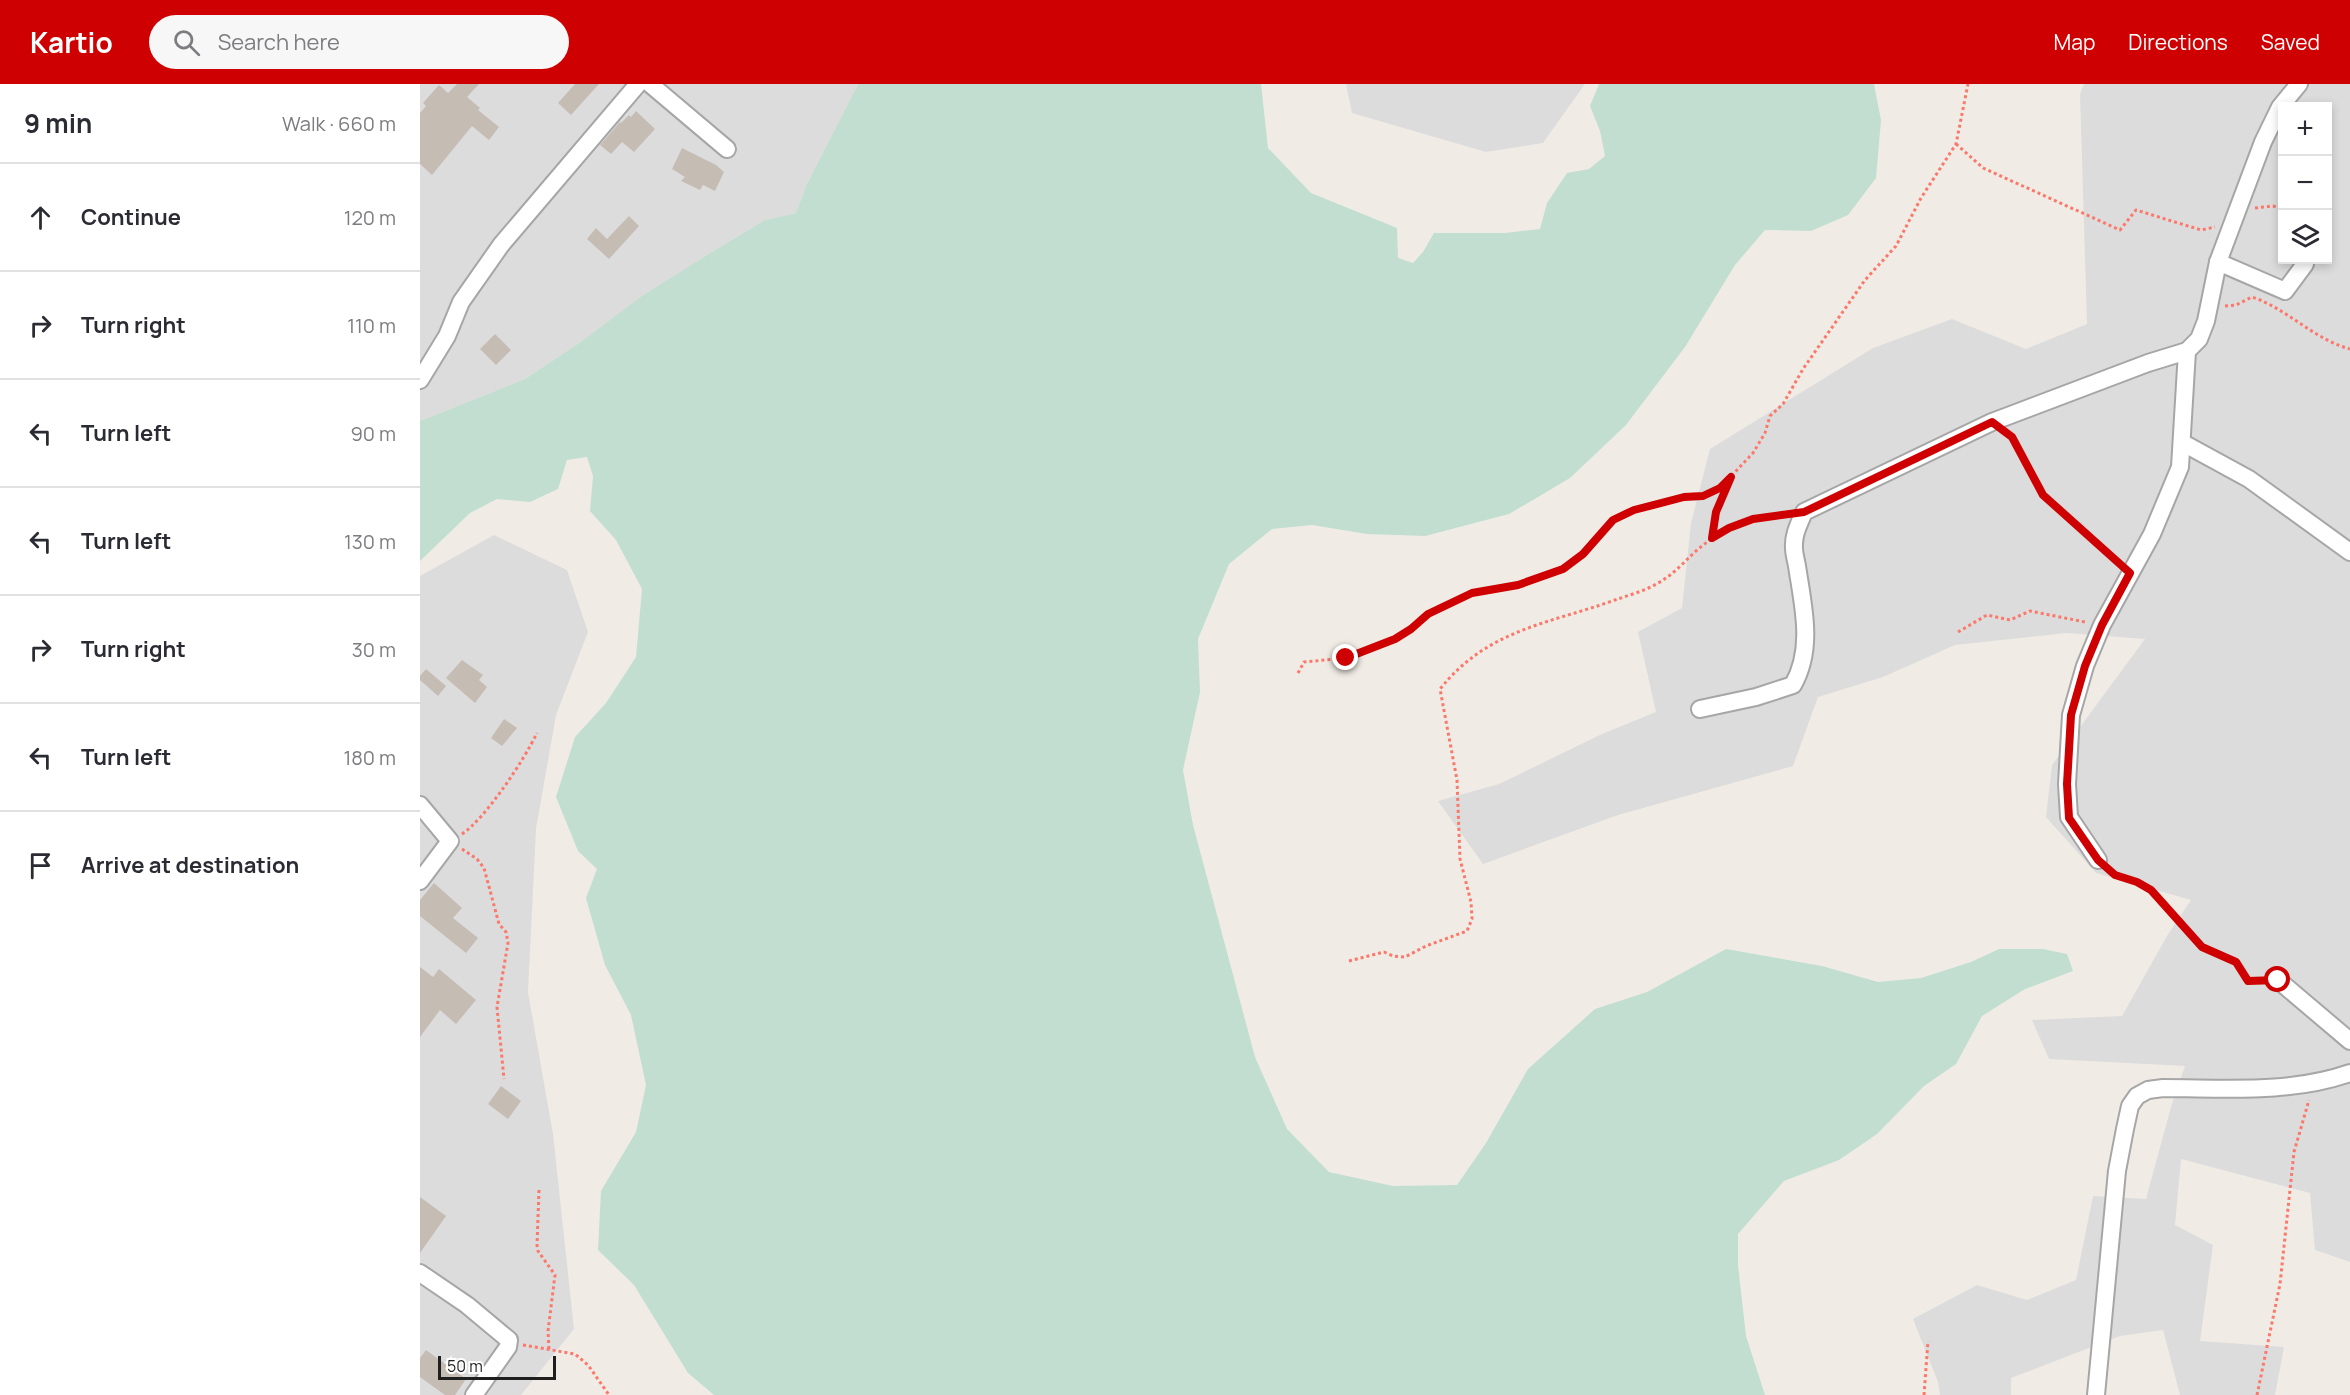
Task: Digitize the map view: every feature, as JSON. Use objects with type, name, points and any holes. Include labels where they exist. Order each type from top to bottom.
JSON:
[{"type":"street","points":[[420,380],[447,336],[461,302],[501,245],[638,84]]},
{"type":"street","points":[[650,84],[727,149]]},
{"type":"street","points":[[1700,709],[1756,697],[1793,685],[1801,671],[1806,626],[1794,548],[1795,534],[1804,512],[1992,422],[2148,363],[2187,351],[2199,339],[2206,321],[2218,262],[2231,223],[2273,120],[2289,94],[2300,84]]},
{"type":"street","points":[[2218,262],[2285,291],[2305,264]]},
{"type":"street","points":[[2098,860],[2069,818],[2067,784],[2071,715],[2085,666],[2102,625],[2152,534],[2180,467],[2187,351]]},
{"type":"street","points":[[2183,443],[2249,479],[2350,552]]},
{"type":"street","points":[[420,805],[450,841],[420,881]]},
{"type":"street","points":[[2278,980],[2350,1041]]},
{"type":"street","points":[[2096,1395],[2117,1171],[2130,1106],[2137,1096],[2148,1090],[2163,1088],[2269,1089],[2313,1084],[2350,1073]]},
{"type":"street","points":[[420,1273],[467,1305],[509,1340],[508,1347],[474,1395]]},
{"type":"path","points":[[1298,673],[1304,662],[1346,658],[1395,639],[1428,614],[1472,593],[1518,585],[1563,569],[1583,554],[1613,520],[1634,510],[1684,497],[1703,496],[1720,488],[1753,453],[1765,433],[1770,416],[1784,404],[1803,369],[1865,280],[1896,246],[1921,198],[1956,144],[1968,84]]},
{"type":"path","points":[[1956,144],[1983,168],[2120,230],[2136,210],[2201,231],[2231,223],[2239,215],[2255,208],[2278,208]]},
{"type":"path","points":[[2206,321],[2220,306],[2236,305],[2252,297],[2265,301],[2315,335],[2336,346],[2350,349]]},
{"type":"path","points":[[1992,422],[2012,437],[2043,495],[2130,573]]},
{"type":"path","points":[[1712,538],[1716,512],[1731,477]]},
{"type":"path","points":[[1349,961],[1384,952],[1404,957],[1467,931],[1472,919],[1471,902],[1460,859],[1457,780],[1440,689],[1452,673],[1485,647],[1523,628],[1600,605],[1657,584],[1681,567],[1712,538],[1729,528],[1753,519],[1804,512]]},
{"type":"path","points":[[1958,632],[1987,615],[2010,620],[2030,611],[2102,625]]},
{"type":"path","points":[[504,1079],[497,1007],[507,951],[506,932],[500,924],[484,868],[477,859],[450,841],[470,828],[487,807],[528,751],[537,733]]},
{"type":"path","points":[[2098,860],[2115,875],[2137,882],[2151,890],[2202,947],[2236,962],[2248,981],[2278,980]]},
{"type":"path","points":[[2257,1395],[2280,1284],[2294,1152],[2313,1084]]},
{"type":"path","points":[[539,1190],[537,1245],[542,1257],[555,1275],[549,1349]]},
{"type":"path","points":[[509,1340],[523,1345],[575,1354],[588,1365],[609,1395]]},
{"type":"path","points":[[1924,1395],[1928,1341]]},
{"type":"shaded area","points":[[420,84],[858,84],[806,186],[796,213],[765,220],[707,255],[643,296],[525,379],[420,421]]},
{"type":"shaded area","points":[[1346,84],[1585,84],[1543,143],[1486,152],[1352,113]]},
{"type":"shaded area","points":[[2084,84],[2350,84],[2350,1262],[2315,1250],[2310,1193],[2181,1159],[2175,1225],[2213,1245],[2200,1341],[2284,1347],[2275,1395],[2180,1395],[2163,1330],[2120,1336],[2011,1378],[2011,1395],[1940,1395],[1938,1382],[1913,1319],[1977,1285],[2027,1300],[2076,1280],[2093,1196],[2146,1199],[2171,1107],[2185,1066],[2049,1059],[2032,1020],[2122,1016],[2167,936],[2191,900],[2096,873],[2046,817],[2052,765],[2145,639],[2066,633],[1955,645],[1883,677],[1818,697],[1793,766],[1618,815],[1483,864],[1438,801],[1499,784],[1602,734],[1656,712],[1638,632],[1682,608],[1691,523],[1710,449],[1873,348],[1952,319],[2026,349],[2087,324],[2080,94]]},
{"type":"shaded area","points":[[494,535],[567,570],[588,632],[556,715],[536,829],[528,992],[553,1134],[574,1329],[521,1395],[420,1395],[420,576]]},
{"type":"green space","points":[[858,84],[1261,84],[1268,148],[1311,193],[1397,228],[1398,258],[1413,263],[1423,252],[1434,233],[1505,233],[1540,229],[1547,203],[1567,173],[1589,169],[1605,156],[1600,131],[1590,106],[1599,84],[1874,84],[1881,120],[1876,178],[1848,215],[1811,231],[1765,230],[1735,265],[1685,347],[1626,425],[1570,478],[1509,514],[1425,536],[1367,534],[1312,525],[1272,529],[1229,564],[1198,639],[1200,692],[1183,770],[1193,825],[1255,1057],[1287,1129],[1329,1172],[1393,1186],[1457,1185],[1486,1143],[1528,1069],[1595,1009],[1647,992],[1726,949],[1822,966],[1878,982],[1921,978],[1971,962],[1999,949],[2043,949],[2067,954],[2073,971],[2025,989],[1982,1016],[1956,1064],[1924,1086],[1877,1134],[1839,1160],[1784,1181],[1738,1234],[1738,1265],[1746,1336],[1765,1395],[714,1395],[688,1373],[634,1285],[598,1250],[601,1191],[636,1132],[646,1085],[631,1015],[605,965],[586,898],[597,869],[578,851],[556,797],[575,737],[606,703],[636,657],[642,589],[616,540],[590,511],[593,476],[587,457],[567,460],[558,489],[530,502],[497,499],[470,513],[420,561],[420,421],[525,379],[582,341],[642,296],[707,255],[765,220],[796,213],[806,186]]},
{"type":"building","points":[[457,84],[479,84],[467,97],[480,108],[478,110],[499,127],[489,140],[472,126],[432,175],[420,164],[420,113],[426,106],[423,103],[439,85],[448,93]]},
{"type":"building","points":[[575,84],[599,84],[571,115],[558,103]]},
{"type":"building","points":[[636,111],[655,129],[634,152],[622,142],[611,154],[600,145],[620,122],[629,115],[631,117]]},
{"type":"building","points":[[682,148],[716,165],[724,172],[715,191],[703,185],[700,190],[681,181],[685,177],[672,169]]},
{"type":"building","points":[[629,216],[639,226],[609,259],[587,239],[596,228],[607,239]]},
{"type":"building","points":[[495,334],[511,350],[496,365],[480,349]]},
{"type":"building","points":[[462,660],[483,675],[479,680],[487,687],[475,703],[446,678]]},
{"type":"building","points":[[426,669],[446,686],[438,696],[420,680],[420,676]]},
{"type":"building","points":[[504,719],[517,728],[502,746],[491,738]]},
{"type":"building","points":[[434,883],[462,908],[453,918],[478,938],[466,953],[420,916],[420,900]]},
{"type":"building","points":[[420,967],[433,977],[439,969],[476,1000],[456,1024],[440,1010],[420,1037]]},
{"type":"building","points":[[501,1086],[521,1101],[508,1119],[488,1104]]},
{"type":"building","points":[[420,1197],[446,1216],[420,1253]]},
{"type":"building","points":[[426,1350],[466,1379],[455,1395],[445,1395],[420,1377],[420,1358]]},
{"type":"route","points":[[1346,658],[1395,639],[1428,614],[1472,593],[1518,585],[1563,569],[1583,554],[1613,520],[1634,510],[1684,497],[1703,496],[1720,488],[1731,477],[1716,512],[1712,538],[1729,528],[1753,519],[1804,512],[1992,422],[2012,437],[2043,495],[2130,573],[2102,625],[2085,666],[2071,715],[2067,784],[2069,818],[2098,860],[2115,875],[2137,882],[2151,890],[2202,947],[2236,962],[2248,981],[2278,980]]}]
